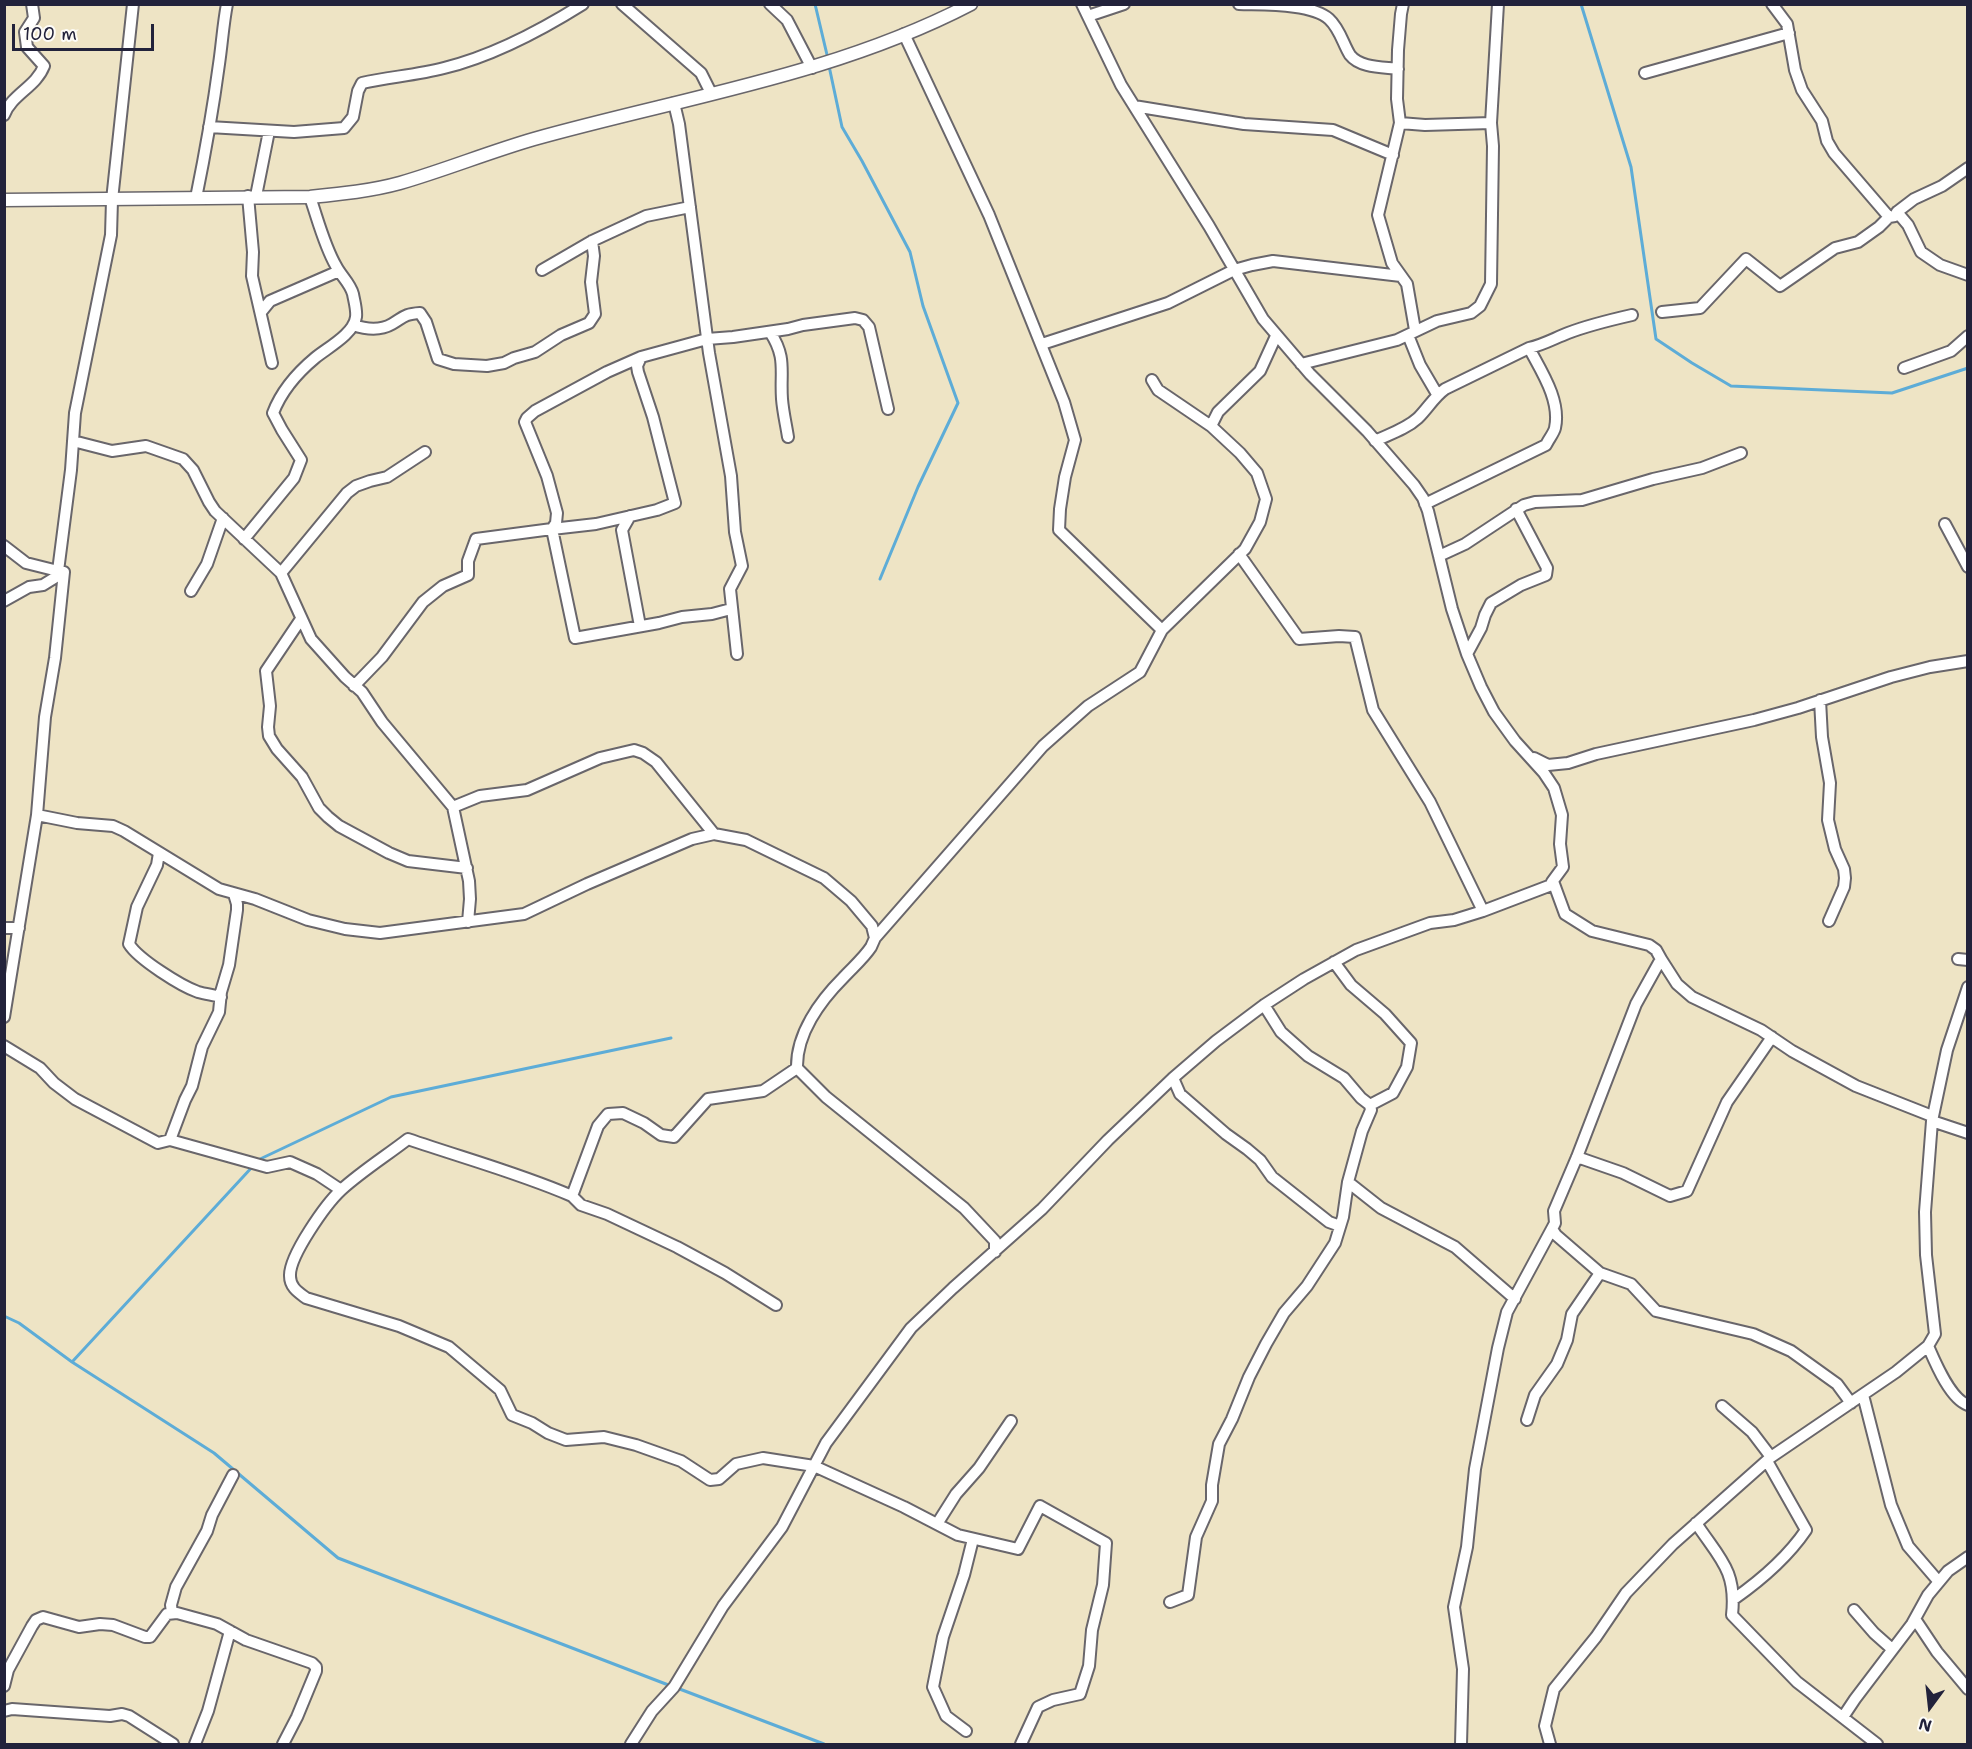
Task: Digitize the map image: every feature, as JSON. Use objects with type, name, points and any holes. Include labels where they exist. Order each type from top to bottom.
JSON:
[{"type":"street","points":[[4,115],[7,107],[34,82],[44,66],[27,47],[25,32],[34,18],[32,4]]},
{"type":"street","points":[[4,1017],[8,973],[20,928],[37,815],[45,717],[55,658],[75,413],[111,235],[112,200],[133,4]]},
{"type":"street","points":[[196,198],[227,4]]},
{"type":"street","points":[[209,127],[294,132],[344,128],[353,117],[358,91],[362,83],[444,68],[479,57],[554,22],[583,4]]},
{"type":"street","points":[[622,4],[701,73],[711,93]]},
{"type":"street","points":[[770,4],[787,20],[816,67]]},
{"type":"street","points":[[4,200],[310,197],[359,192],[399,183],[532,139],[816,67],[904,34],[971,4]]},
{"type":"street","points":[[1082,4],[1121,85],[1209,226],[1263,319],[1301,364],[1414,485],[1425,504],[1452,609],[1467,654],[1494,712],[1554,788],[1562,815],[1560,844],[1563,867],[1552,882],[1565,914],[1592,931],[1648,945],[1656,950],[1677,984],[1692,997],[1761,1030],[1792,1051],[1856,1086],[1968,1132]]},
{"type":"street","points":[[1088,16],[1124,4]]},
{"type":"street","points":[[1239,4],[1289,6],[1313,12],[1330,20],[1344,40],[1350,55],[1358,61],[1398,69]]},
{"type":"street","points":[[1403,4],[1397,99],[1400,123],[1378,214],[1392,263],[1407,284],[1411,333],[1420,365],[1437,394]]},
{"type":"street","points":[[1301,364],[1397,340],[1437,321],[1477,310],[1491,284],[1493,146],[1491,123],[1498,4]]},
{"type":"street","points":[[1779,7],[1787,24],[1795,70],[1802,90],[1822,121],[1827,141],[1834,153],[1893,214],[1908,225],[1921,252],[1940,265],[1968,275]]},
{"type":"street","points":[[1645,73],[1789,33]]},
{"type":"street","points":[[904,34],[989,215],[1064,402],[1075,440],[1065,477],[1059,530],[1162,630]]},
{"type":"street","points":[[674,103],[679,124],[707,339],[731,476],[735,532],[742,566],[730,589],[736,654]]},
{"type":"street","points":[[1134,106],[1244,124],[1333,130],[1393,155]]},
{"type":"street","points":[[1400,123],[1425,125],[1491,123]]},
{"type":"street","points":[[269,131],[252,196],[252,276],[272,363]]},
{"type":"street","points":[[1662,312],[1700,308],[1746,259],[1780,286],[1834,248],[1858,242],[1914,199],[1942,186],[1968,168]]},
{"type":"street","points":[[244,539],[294,478],[301,460],[273,413],[277,403],[301,371],[337,342],[353,325],[356,317],[352,291],[339,271],[310,197]]},
{"type":"street","points":[[542,270],[592,241],[645,216],[690,207]]},
{"type":"street","points":[[353,325],[369,329],[392,324],[399,318],[420,313],[426,322],[438,359],[454,364],[487,366],[504,363],[535,352],[589,323],[595,314],[591,282],[594,256],[592,241]]},
{"type":"street","points":[[1042,344],[1168,303],[1234,270],[1273,261],[1401,276]]},
{"type":"street","points":[[261,312],[270,301],[339,271]]},
{"type":"street","points":[[1375,441],[1408,426],[1426,410],[1437,394],[1529,348],[1605,321],[1632,315]]},
{"type":"street","points":[[731,609],[575,638],[552,529],[556,523],[557,513],[547,476],[526,428],[526,418],[607,372],[641,357],[707,339],[733,338],[855,318],[863,320],[869,327],[888,410]]},
{"type":"street","points":[[770,332],[780,349],[782,399],[788,437]]},
{"type":"street","points":[[1211,426],[1218,412],[1260,371],[1276,336]]},
{"type":"street","points":[[1904,368],[1951,351],[1968,336]]},
{"type":"street","points":[[1425,504],[1546,445],[1555,428],[1554,404],[1551,389],[1529,348]]},
{"type":"street","points":[[354,686],[382,657],[423,602],[443,586],[468,575],[468,561],[476,539],[596,524],[675,503],[653,417],[638,372],[637,366],[641,357]]},
{"type":"street","points":[[995,1246],[964,1208],[826,1097],[797,1068],[796,1058],[803,1036],[819,1006],[840,980],[866,955],[874,939],[1043,746],[1088,706],[1140,672],[1162,630],[1245,549],[1260,522],[1266,499],[1257,473],[1240,453],[1211,426],[1158,390],[1152,380]]},
{"type":"street","points":[[73,441],[112,451],[146,446],[183,459],[193,470],[208,502],[281,573],[311,639],[362,692],[382,722],[453,807],[467,868],[470,899],[468,922]]},
{"type":"street","points":[[281,573],[347,493],[356,486],[387,477],[425,452]]},
{"type":"street","points":[[1439,556],[1465,544],[1524,505],[1535,502],[1582,500],[1653,479],[1702,468],[1741,453]]},
{"type":"street","points":[[1467,654],[1491,603],[1521,585],[1546,575],[1546,568],[1516,509]]},
{"type":"street","points":[[630,516],[622,530],[640,626]]},
{"type":"street","points":[[191,591],[207,564],[223,518]]},
{"type":"street","points":[[1945,524],[1968,567]]},
{"type":"street","points":[[4,546],[26,563],[62,571]]},
{"type":"street","points":[[1239,555],[1299,639],[1355,637],[1373,710],[1430,802],[1483,911]]},
{"type":"street","points":[[4,601],[29,587],[43,585],[62,571]]},
{"type":"street","points":[[301,619],[266,671],[270,706],[269,736],[277,749],[302,777],[319,808],[339,826],[388,853],[408,861],[467,868]]},
{"type":"street","points":[[1528,755],[1548,765],[1568,764],[1596,754],[1754,720],[1891,677],[1930,667],[1968,661]]},
{"type":"street","points":[[1820,700],[1822,737],[1830,783],[1828,820],[1845,878],[1844,887],[1829,921]]},
{"type":"street","points":[[453,807],[480,796],[527,790],[600,758],[634,750],[656,762],[714,834]]},
{"type":"street","points":[[37,815],[113,826],[219,889],[255,899],[308,920],[345,929],[380,933],[524,914],[692,839],[714,834],[746,840],[824,878],[851,901],[872,926],[874,939]]},
{"type":"street","points":[[159,853],[158,865],[137,907],[129,944],[143,959],[181,983],[196,991],[221,997]]},
{"type":"street","points":[[631,1744],[652,1711],[678,1680],[723,1606],[782,1527],[826,1443],[911,1328],[995,1246],[1009,1239],[1042,1209],[1108,1140],[1173,1078],[1216,1041],[1264,1005],[1356,950],[1430,923],[1454,920],[1554,885]]},
{"type":"street","points":[[171,1140],[192,1086],[202,1047],[219,1012],[237,910],[234,894]]},
{"type":"street","points":[[4,928],[20,928]]},
{"type":"street","points":[[1661,959],[1636,1004],[1554,1211],[1555,1223],[1552,1229],[1600,1273],[1630,1284],[1656,1311],[1753,1334],[1791,1350],[1837,1384],[1851,1403]]},
{"type":"street","points":[[1334,962],[1351,985],[1385,1014],[1411,1043],[1407,1067],[1393,1093],[1370,1105]]},
{"type":"street","points":[[1550,1744],[1545,1726],[1554,1689],[1596,1637],[1626,1593],[1673,1544],[1769,1459],[1896,1372],[1928,1346],[1935,1334],[1926,1255],[1925,1212],[1932,1119],[1947,1050],[1968,987]]},
{"type":"street","points":[[1170,1602],[1188,1595],[1196,1538],[1212,1501],[1212,1485],[1219,1444],[1249,1377],[1284,1313],[1307,1286],[1335,1243],[1348,1182],[1362,1131],[1371,1110],[1370,1105],[1344,1078],[1308,1056],[1281,1032],[1264,1005]]},
{"type":"street","points":[[1577,1157],[1623,1173],[1670,1196],[1687,1191],[1727,1102],[1772,1037]]},
{"type":"street","points":[[4,1046],[40,1068],[54,1083],[75,1099],[158,1143],[171,1140],[267,1167],[290,1162],[317,1174],[340,1190]]},
{"type":"street","points":[[572,1196],[598,1126],[608,1114],[623,1113],[644,1123],[661,1135],[674,1137],[708,1099],[763,1091],[797,1068]]},
{"type":"street","points":[[1173,1078],[1180,1094],[1226,1134],[1248,1149],[1260,1160],[1272,1177],[1329,1222],[1340,1226]]},
{"type":"street","points":[[776,1305],[725,1273],[607,1214],[581,1205],[572,1196],[534,1179],[408,1139],[340,1190],[316,1219],[300,1248],[290,1275],[293,1288],[306,1298],[399,1326],[449,1347],[500,1390],[512,1415],[566,1440],[604,1437],[636,1445],[681,1461],[710,1480],[719,1479],[736,1464],[763,1458],[814,1466],[904,1506],[958,1535],[1018,1549],[1040,1506],[1106,1543],[1103,1586],[1092,1630],[1089,1666],[1080,1694],[1053,1700],[1038,1707],[1021,1744]]},
{"type":"street","points":[[1348,1182],[1381,1208],[1455,1247],[1515,1299]]},
{"type":"street","points":[[1461,1744],[1463,1669],[1454,1607],[1467,1547],[1475,1469],[1498,1347],[1507,1312],[1555,1223]]},
{"type":"street","points":[[1527,1420],[1535,1395],[1557,1364],[1567,1340],[1572,1314],[1600,1273]]},
{"type":"street","points":[[1928,1346],[1939,1372],[1961,1403],[1968,1405]]},
{"type":"street","points":[[1863,1395],[1891,1505],[1908,1546],[1939,1582]]},
{"type":"street","points":[[1722,1406],[1752,1432],[1769,1459],[1806,1530],[1793,1549],[1757,1583],[1734,1599]]},
{"type":"street","points":[[937,1524],[956,1494],[980,1468],[1011,1421]]},
{"type":"street","points":[[172,1613],[171,1605],[176,1587],[207,1531],[212,1515],[233,1475]]},
{"type":"street","points":[[1696,1523],[1730,1574],[1734,1599],[1732,1615],[1797,1683],[1876,1744]]},
{"type":"street","points":[[966,1731],[945,1716],[933,1687],[943,1637],[964,1575],[973,1539]]},
{"type":"street","points":[[1843,1718],[1915,1618],[1928,1595],[1948,1571],[1968,1557]]},
{"type":"street","points":[[1854,1610],[1892,1649]]},
{"type":"street","points":[[4,1686],[9,1670],[36,1620],[43,1617],[80,1627],[100,1624],[114,1625],[150,1637],[167,1614],[172,1613],[217,1624],[246,1640],[292,1655],[316,1666],[297,1717],[283,1744]]},
{"type":"street","points":[[1915,1618],[1937,1652],[1968,1689]]},
{"type":"street","points":[[195,1744],[208,1711],[230,1631]]},
{"type":"street","points":[[4,1710],[110,1716],[122,1714],[136,1720],[173,1744]]},
{"type":"waterway","points":[[815,4],[828,59]]},
{"type":"waterway","points":[[1581,4],[1631,167],[1656,339],[1731,386],[1892,393],[1968,368]]},
{"type":"waterway","points":[[829,66],[842,127],[910,252],[923,306],[958,403],[918,487],[880,579]]},
{"type":"waterway","points":[[258,1160],[391,1097],[671,1038]]},
{"type":"waterway","points":[[72,1362],[254,1165]]},
{"type":"waterway","points":[[4,1316],[19,1323],[72,1362],[214,1453],[338,1558],[671,1686]]},
{"type":"waterway","points":[[677,1688],[824,1744]]}]
